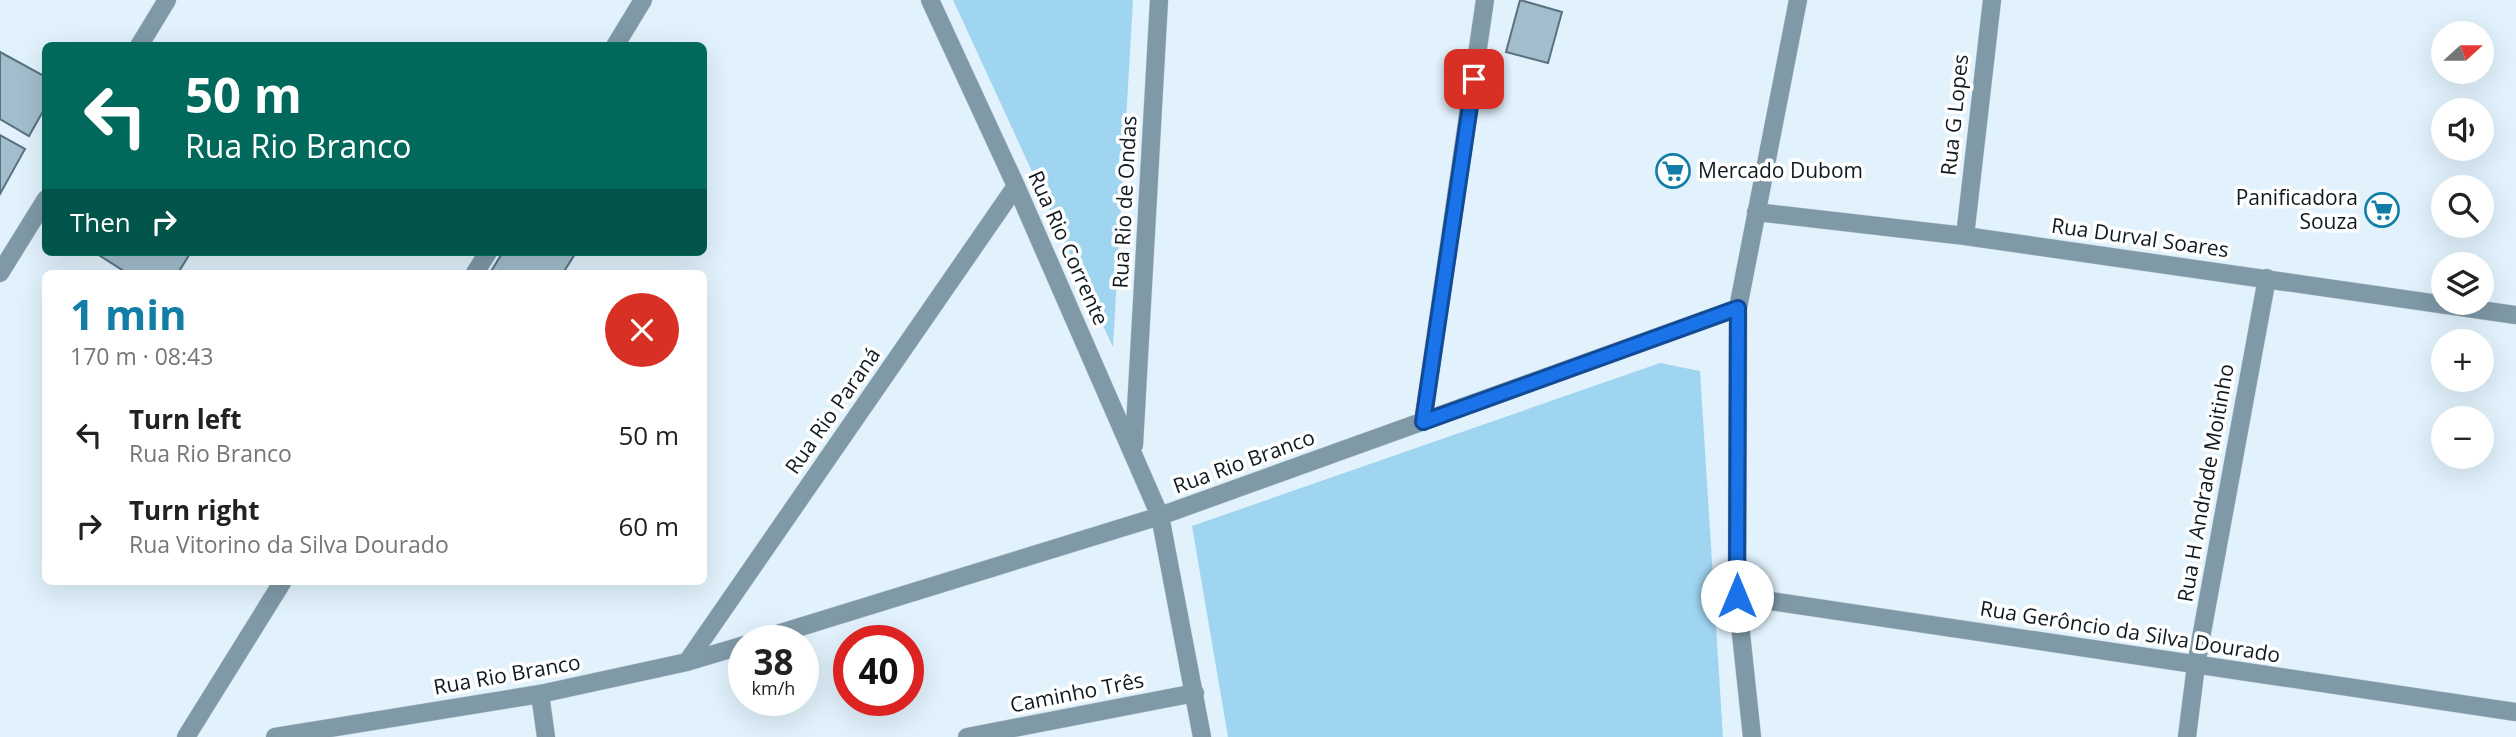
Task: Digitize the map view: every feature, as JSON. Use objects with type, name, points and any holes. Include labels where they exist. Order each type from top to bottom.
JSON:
[{"type":"street","points":[[141,42],[167,0]]},
{"type":"street","points":[[617,42],[643,0]]},
{"type":"street","name":"Rua Rio Corrente","points":[[930,0],[1016,186],[1160,516],[1202,737]]},
{"type":"street","name":"Rua Rio de Ondas","points":[[1133,449],[1159,0]]},
{"type":"street","points":[[1423,422],[1485,0]]},
{"type":"street","points":[[1752,737],[1737,596],[1738,308],[1798,0]]},
{"type":"street","name":"Rua G Lopes","points":[[1965,236],[1992,0]]},
{"type":"street","name":"Rua Rio Paraná","points":[[687,662],[1016,186]]},
{"type":"street","points":[[0,273],[42,205]]},
{"type":"street","name":"Rua Durval Soares","points":[[1756,212],[1965,236],[2516,316]]},
{"type":"street","name":"Rua H Andrade Moitinho","points":[[2187,737],[2196,665],[2267,278]]},
{"type":"street","name":"Rua Rio Branco","points":[[807,625],[1160,516],[1738,308]]},
{"type":"street","points":[[186,737],[281,585]]},
{"type":"street","name":"Rua Gerôncio da Silva Dourado","points":[[1737,596],[2516,712]]},
{"type":"street","name":"Rua Rio Branco","points":[[275,737],[540,694],[687,662],[728,650]]},
{"type":"street","name":"Caminho Três","points":[[967,737],[1195,693]]},
{"type":"street","points":[[540,694],[546,737]]},
{"type":"shaded area","points":[[953,0],[1133,0],[1113,347]]},
{"type":"shaded area","points":[[1660,363],[1700,371],[1723,737],[1228,737],[1192,526]]},
{"type":"building","points":[[1520,0],[1562,12],[1548,63],[1506,52]]},
{"type":"building","points":[[0,52],[42,75],[42,113],[29,136],[0,119]]},
{"type":"building","points":[[0,135],[25,149],[0,194]]},
{"type":"building","points":[[100,256],[189,256],[180,270],[122,270]]},
{"type":"building","points":[[501,256],[574,256],[565,270],[492,270]]},
{"type":"place","name":"Mercado Dubom","points":[[1673,171]]},
{"type":"place","name":"Panificadora Souza","points":[[2382,210]]},
{"type":"route","points":[[1474,79],[1423,422],[1738,308],[1737,596]]}]
